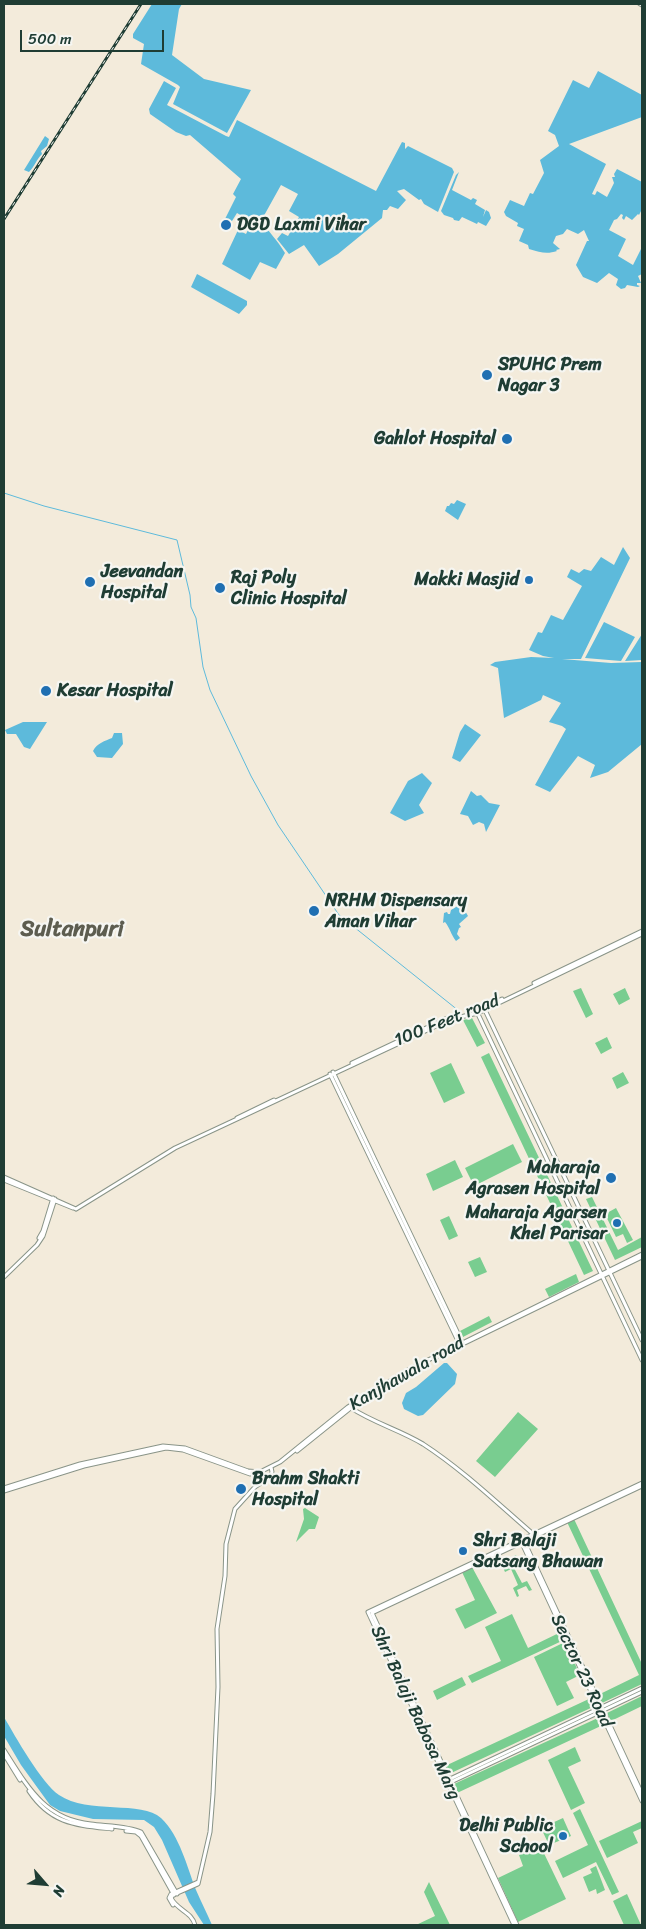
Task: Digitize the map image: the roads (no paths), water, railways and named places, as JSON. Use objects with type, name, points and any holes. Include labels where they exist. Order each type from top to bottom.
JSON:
[{"type":"street","name":"100 Feet road","points":[[54,1200],[76,1209],[168,1152],[198,1137],[451,1019],[484,1009],[642,932]]},
{"type":"street","points":[[484,1009],[642,1340]]},
{"type":"street","points":[[477,1012],[642,1360]]},
{"type":"street","points":[[332,1073],[461,1344]]},
{"type":"street","points":[[4,1178],[54,1200],[43,1236],[36,1246],[4,1276]]},
{"type":"street","name":"Kanjhawala road","points":[[271,1468],[363,1397],[408,1370],[642,1255]]},
{"type":"street","points":[[597,1264],[604,1260]]},
{"type":"street","name":"Kanjhawala road","points":[[4,1489],[84,1466],[164,1448],[184,1450],[245,1473],[261,1474],[351,1408],[408,1372],[461,1344]]},
{"type":"street","points":[[351,1408],[404,1433],[440,1455],[472,1480],[534,1535]]},
{"type":"street","points":[[195,1924],[190,1915],[173,1902],[171,1898],[177,1893],[197,1884],[210,1832],[218,1690],[217,1625],[225,1576],[226,1544],[235,1509],[255,1487],[270,1477],[271,1468]]},
{"type":"street","name":"Shri Balaji Babosa Marg","points":[[516,1925],[372,1613],[642,1484]]},
{"type":"street","name":"Sector 23 Road","points":[[522,1541],[642,1794]]},
{"type":"street","points":[[449,1781],[642,1688]]},
{"type":"street","points":[[601,1709],[642,1692]]},
{"type":"street","name":"Sector 23 Road","points":[[601,1709],[642,1801]]},
{"type":"street","points":[[4,1750],[32,1792],[44,1805],[57,1814],[83,1823],[141,1832],[177,1893]]},
{"type":"street","points":[[4,1754],[37,1802],[58,1818],[79,1826],[140,1834],[177,1893]]},
{"type":"water","points":[[152,4],[182,4],[179,9],[172,55],[204,79],[251,90],[227,133],[173,104],[180,87],[141,64],[144,44],[133,38],[133,34]]},
{"type":"water","points":[[598,71],[642,95],[642,117],[569,144],[606,164],[592,194],[595,195],[597,191],[607,197],[614,183],[612,177],[615,177],[614,174],[617,169],[642,182],[642,209],[639,215],[632,220],[626,216],[624,220],[621,214],[614,220],[609,230],[626,239],[618,256],[633,265],[642,247],[642,274],[638,276],[641,283],[637,283],[640,286],[638,287],[627,285],[621,289],[616,285],[618,279],[609,273],[597,283],[583,277],[576,265],[587,241],[589,241],[584,230],[578,234],[567,229],[563,234],[556,236],[553,243],[560,249],[551,253],[544,253],[529,249],[528,245],[519,241],[524,229],[517,226],[518,223],[506,216],[504,212],[510,200],[524,206],[530,193],[533,194],[544,173],[540,160],[559,146],[555,135],[548,131],[573,80],[589,88]]},
{"type":"water","points":[[164,81],[176,88],[167,105],[226,136],[229,137],[237,120],[376,191],[402,142],[405,143],[405,149],[408,146],[452,168],[454,172],[438,212],[404,189],[397,191],[406,200],[398,209],[390,206],[387,210],[383,210],[382,218],[338,254],[319,266],[304,245],[289,254],[277,239],[282,233],[288,236],[299,217],[289,211],[298,194],[281,185],[261,221],[285,253],[276,269],[260,262],[250,280],[222,264],[238,230],[246,234],[252,222],[237,213],[232,221],[229,222],[225,219],[236,197],[233,194],[241,179],[190,135],[186,136],[176,132],[150,114],[149,109]]},
{"type":"water","points":[[45,136],[49,139],[47,146],[41,151],[42,154],[33,168],[29,172],[24,170]]},
{"type":"water","points":[[459,172],[452,190],[471,200],[473,198],[477,200],[475,204],[485,210],[483,217],[486,210],[489,212],[491,218],[486,226],[462,217],[459,221],[454,220],[444,215],[441,211]]},
{"type":"water","points":[[197,274],[247,301],[247,305],[239,314],[191,287]]},
{"type":"water","points":[[457,500],[466,504],[458,520],[445,511],[447,506],[451,503],[454,504]]},
{"type":"water","points":[[623,547],[630,558],[581,659],[562,659],[611,663],[642,662],[642,744],[608,772],[590,778],[595,765],[578,756],[550,792],[535,785],[566,729],[549,722],[561,703],[543,695],[541,700],[504,718],[498,668],[490,665],[495,662],[531,657],[554,658],[529,650],[538,632],[542,633],[551,615],[563,620],[582,586],[567,577],[571,569],[579,573],[584,569],[591,571],[601,557],[614,565]]},
{"type":"water","points":[[604,622],[635,637],[621,661],[585,658]]},
{"type":"water","points":[[642,634],[642,660],[625,661]]},
{"type":"water","points":[[23,722],[47,722],[30,749],[24,747],[16,734],[7,734],[5,730]]},
{"type":"water","points":[[465,724],[481,735],[460,762],[452,758],[460,732]]},
{"type":"water","points":[[114,733],[122,733],[123,744],[112,758],[97,757],[93,751],[95,748],[112,738]]},
{"type":"water","points":[[422,773],[432,783],[419,805],[424,813],[405,821],[390,813],[408,781]]},
{"type":"water","points":[[471,791],[477,796],[481,795],[489,803],[500,805],[486,832],[484,824],[479,822],[473,825],[468,816],[460,814]]},
{"type":"water","points":[[461,904],[468,916],[459,924],[461,927],[457,934],[460,938],[456,941],[447,924],[443,923],[444,913],[450,914],[451,910]]},
{"type":"water","points":[[444,1363],[447,1363],[457,1374],[455,1384],[423,1415],[418,1416],[404,1409],[402,1403],[406,1393]]},
{"type":"water","points":[[4,1717],[37,1770],[59,1795],[71,1801],[85,1804],[128,1808],[152,1813],[168,1825],[178,1843],[212,1925],[204,1925],[189,1902],[162,1840],[154,1827],[144,1820],[93,1819],[60,1811],[50,1805],[21,1765],[4,1736]]},
{"type":"waterway","points":[[4,493],[44,506],[177,540],[191,607],[196,618],[203,667],[210,690],[251,776],[278,825],[339,915],[459,1011]]},
{"type":"railway","points":[[4,219],[141,4]]},
{"type":"place","name":"DGD Laxmi Vihar","points":[[226,225]]},
{"type":"place","name":"SPUHC Prem Nagar 3","points":[[487,375]]},
{"type":"place","name":"Gahlot Hospital","points":[[507,439]]},
{"type":"place","name":"Makki Masjid","points":[[529,580]]},
{"type":"place","name":"Jeevandan Hospital","points":[[90,582]]},
{"type":"place","name":"Raj Poly Clinic Hospital","points":[[220,588]]},
{"type":"place","name":"Kesar Hospital","points":[[46,691]]},
{"type":"place","name":"NRHM Dispensary Aman Vihar","points":[[314,911]]},
{"type":"place","name":"Maharaja Agrasen Hospital","points":[[611,1178]]},
{"type":"place","name":"Maharaja Agarsen Khel Parisar","points":[[617,1223]]},
{"type":"place","name":"Brahm Shakti Hospital","points":[[241,1489]]},
{"type":"place","name":"Shri Balaji Satsang Bhawan","points":[[463,1551]]},
{"type":"place","name":"Delhi Public School","points":[[563,1836]]},
{"type":"district","name":"Sultanpuri","points":[[72,930]]}]
